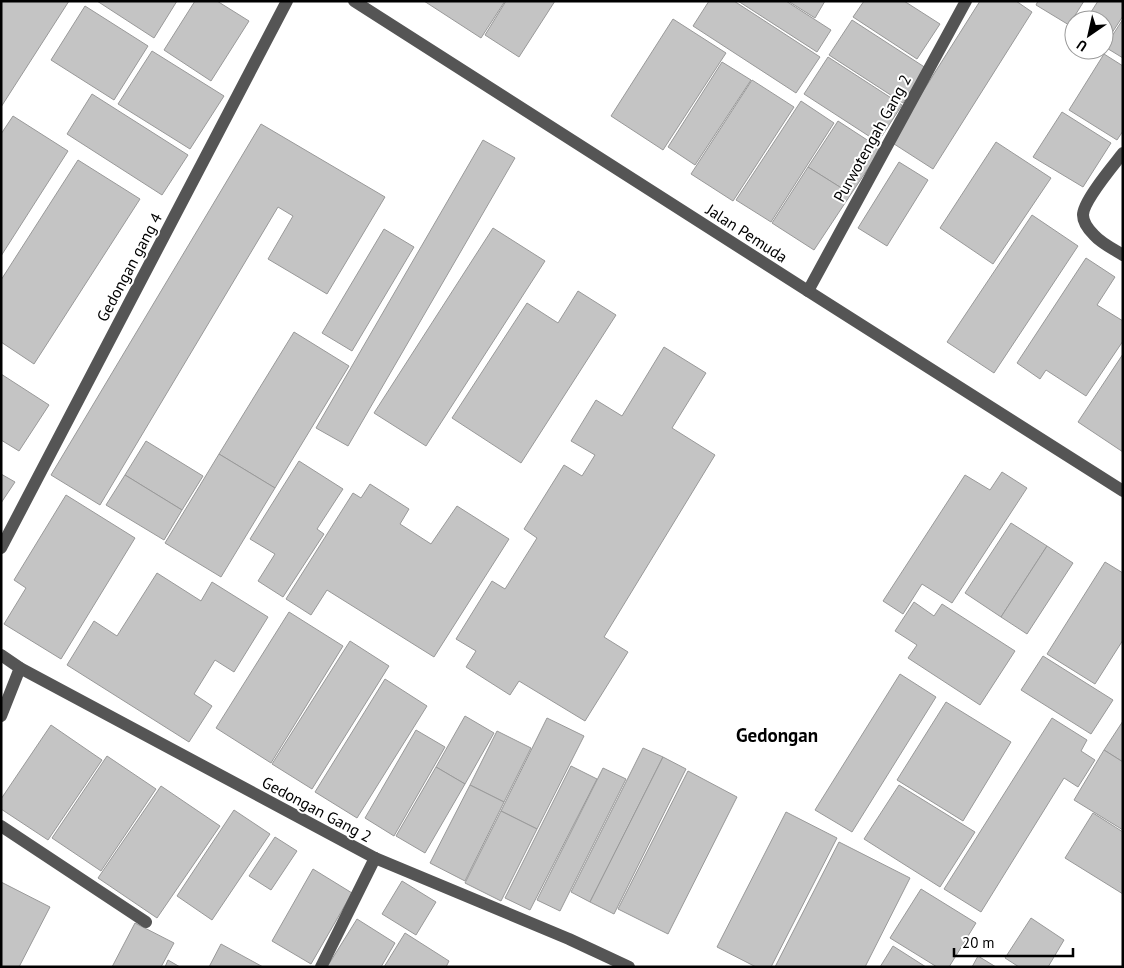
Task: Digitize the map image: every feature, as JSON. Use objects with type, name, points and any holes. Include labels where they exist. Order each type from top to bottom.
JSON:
[{"type":"street","name":"Gedongan gang 4","points":[[1,548],[287,1]]},
{"type":"street","name":"Jalan Pemuda","points":[[354,1],[1123,490]]},
{"type":"street","name":"Purwotengah Gang 2","points":[[808,291],[966,1]]},
{"type":"street","points":[[1123,153],[1090,198],[1083,216],[1087,228],[1095,237],[1123,255]]},
{"type":"street","name":"Gedongan Gang 2","points":[[1,656],[20,668],[375,858],[569,939],[629,967]]},
{"type":"street","points":[[1,716],[20,668]]},
{"type":"street","points":[[1,826],[146,922]]},
{"type":"street","points":[[321,967],[375,858]]},
{"type":"building","points":[[1,1],[69,1],[1,107]]},
{"type":"building","points":[[97,1],[177,1],[154,38]]},
{"type":"building","points":[[195,1],[217,1],[249,21],[211,81],[164,50]]},
{"type":"building","points":[[424,1],[505,1],[481,38]]},
{"type":"building","points":[[506,1],[555,1],[519,57],[485,35]]},
{"type":"building","points":[[709,1],[734,1],[820,57],[796,93],[693,26]]},
{"type":"building","points":[[738,1],[786,1],[831,30],[817,52]]},
{"type":"building","points":[[788,1],[825,1],[815,18]]},
{"type":"building","points":[[864,1],[904,1],[940,24],[917,59],[853,17]]},
{"type":"building","points":[[980,1],[1016,1],[1032,12],[933,169],[891,142]]},
{"type":"building","points":[[1038,1],[1084,1],[1078,10],[1064,10],[1064,22],[1036,5]]},
{"type":"building","points":[[1098,1],[1123,1],[1123,16],[1114,30],[1114,10],[1092,10]]},
{"type":"building","points":[[85,6],[148,46],[114,100],[51,60]]},
{"type":"building","points":[[673,19],[726,53],[663,150],[611,116]]},
{"type":"building","points":[[1123,19],[1123,58],[1114,52],[1114,33]]},
{"type":"building","points":[[852,20],[926,68],[903,103],[829,55]]},
{"type":"building","points":[[152,51],[224,96],[190,149],[118,104]]},
{"type":"building","points":[[828,57],[902,105],[878,142],[804,94]]},
{"type":"building","points":[[1100,60],[1114,60],[1123,66],[1123,131],[1117,140],[1069,110]]},
{"type":"building","points":[[722,62],[751,80],[695,165],[668,147]]},
{"type":"building","points":[[752,80],[794,107],[733,201],[691,174]]},
{"type":"building","points":[[92,94],[188,155],[162,195],[67,134]]},
{"type":"building","points":[[801,101],[834,123],[771,222],[736,200]]},
{"type":"building","points":[[1062,112],[1111,143],[1083,187],[1033,157]]},
{"type":"building","points":[[13,116],[68,151],[1,256],[1,134]]},
{"type":"building","points":[[838,121],[881,149],[851,194],[808,167]]},
{"type":"building","points":[[261,124],[385,197],[327,294],[268,259],[293,216],[278,207],[100,505],[51,475]]},
{"type":"building","points":[[483,140],[515,158],[348,446],[316,428]]},
{"type":"building","points":[[996,142],[1051,178],[993,264],[940,228]]},
{"type":"building","points":[[78,160],[140,199],[34,364],[1,342],[1,280]]},
{"type":"building","points":[[899,162],[928,180],[887,246],[858,228]]},
{"type":"building","points":[[808,167],[851,194],[814,250],[772,223]]},
{"type":"building","points":[[1032,215],[1078,246],[994,373],[947,342]]},
{"type":"building","points":[[493,228],[545,261],[426,446],[374,413]]},
{"type":"building","points":[[384,229],[414,247],[352,351],[322,333]]},
{"type":"building","points":[[1086,258],[1115,277],[1097,305],[1123,321],[1123,341],[1086,396],[1046,370],[1040,379],[1017,363]]},
{"type":"building","points":[[578,291],[616,315],[521,463],[452,418],[527,303],[558,323]]},
{"type":"building","points":[[294,332],[349,366],[275,488],[219,454]]},
{"type":"building","points":[[664,347],[706,373],[672,428],[715,455],[604,637],[628,652],[585,721],[519,681],[510,695],[466,667],[476,651],[456,639],[492,581],[505,589],[537,538],[524,529],[564,465],[582,476],[595,455],[571,441],[596,400],[622,416]]},
{"type":"building","points":[[1123,354],[1123,452],[1078,422]]},
{"type":"building","points":[[1,374],[49,405],[19,451],[1,440]]},
{"type":"building","points":[[146,441],[203,476],[182,510],[125,475]]},
{"type":"building","points":[[219,454],[275,488],[221,577],[165,543]]},
{"type":"building","points":[[299,461],[343,489],[317,529],[324,534],[283,597],[258,581],[275,554],[250,539]]},
{"type":"building","points":[[1002,472],[1027,488],[952,603],[922,584],[903,614],[883,601],[965,475],[990,490]]},
{"type":"building","points":[[1,474],[15,482],[1,503]]},
{"type":"building","points":[[125,475],[182,510],[164,540],[106,505]]},
{"type":"building","points":[[370,484],[409,509],[400,524],[431,544],[457,506],[509,539],[434,657],[327,590],[311,615],[286,599],[353,493],[361,498]]},
{"type":"building","points":[[66,495],[135,538],[61,659],[4,624],[26,588],[14,580]]},
{"type":"building","points":[[1011,523],[1047,546],[1001,617],[965,593]]},
{"type":"building","points":[[1047,546],[1073,563],[1027,634],[1001,617]]},
{"type":"building","points":[[1105,562],[1123,573],[1123,640],[1095,684],[1047,654]]},
{"type":"building","points":[[157,573],[201,601],[212,582],[268,617],[234,672],[215,660],[194,694],[212,706],[189,742],[67,665],[94,621],[117,636]]},
{"type":"building","points":[[914,602],[934,616],[942,604],[1015,651],[980,705],[908,658],[917,645],[895,631]]},
{"type":"building","points":[[289,612],[343,646],[271,763],[216,728]]},
{"type":"building","points":[[350,641],[389,666],[312,789],[272,764]]},
{"type":"building","points":[[1043,656],[1113,700],[1091,734],[1021,690]]},
{"type":"building","points":[[900,674],[936,697],[852,832],[815,810]]},
{"type":"building","points":[[385,679],[427,706],[357,818],[315,792]]},
{"type":"building","points":[[946,702],[1011,742],[963,821],[897,780]]},
{"type":"building","points":[[465,716],[494,733],[465,784],[436,767]]},
{"type":"building","points":[[547,718],[584,736],[537,829],[501,811]]},
{"type":"building","points":[[1052,718],[1087,740],[1081,751],[1095,760],[1078,787],[1064,778],[981,912],[944,889]]},
{"type":"building","points":[[1123,721],[1123,762],[1104,750]]},
{"type":"building","points":[[51,725],[102,760],[48,840],[1,809],[1,799]]},
{"type":"building","points":[[416,730],[445,747],[394,836],[365,818]]},
{"type":"building","points":[[497,731],[531,748],[504,802],[470,785]]},
{"type":"building","points":[[643,748],[663,757],[590,902],[571,892]]},
{"type":"building","points":[[1104,750],[1123,762],[1123,830],[1074,800]]},
{"type":"building","points":[[107,756],[156,789],[101,871],[52,838]]},
{"type":"building","points":[[663,757],[686,769],[614,914],[590,902]]},
{"type":"building","points":[[571,766],[597,779],[530,910],[505,898]]},
{"type":"building","points":[[436,767],[465,784],[425,853],[396,836]]},
{"type":"building","points":[[603,768],[626,779],[560,911],[537,900]]},
{"type":"building","points":[[688,771],[737,797],[668,934],[618,909]]},
{"type":"building","points":[[470,785],[504,802],[465,881],[430,863]]},
{"type":"building","points":[[899,785],[975,832],[940,887],[864,839]]},
{"type":"building","points":[[161,786],[220,826],[157,918],[98,878]]},
{"type":"building","points":[[234,810],[270,834],[212,920],[177,896]]},
{"type":"building","points":[[501,811],[537,829],[501,901],[465,883]]},
{"type":"building","points":[[786,812],[837,838],[771,967],[756,967],[717,947]]},
{"type":"building","points":[[1093,813],[1123,832],[1123,894],[1065,858]]},
{"type":"building","points":[[275,837],[297,851],[271,890],[249,876]]},
{"type":"building","points":[[839,842],[910,878],[865,967],[775,967]]},
{"type":"building","points":[[313,869],[352,893],[311,964],[272,941]]},
{"type":"building","points":[[402,881],[436,902],[416,935],[382,914]]},
{"type":"building","points":[[1,882],[50,907],[19,967],[1,967]]},
{"type":"building","points":[[921,889],[976,923],[949,967],[937,967],[890,938]]},
{"type":"building","points":[[1031,918],[1064,940],[1048,967],[1019,967],[1005,958]]},
{"type":"building","points":[[357,919],[395,943],[381,967],[327,967]]},
{"type":"building","points":[[135,923],[174,943],[161,967],[112,967]]},
{"type":"building","points":[[405,933],[449,961],[446,967],[384,967]]},
{"type":"building","points":[[221,944],[263,967],[209,967]]},
{"type":"building","points":[[893,946],[926,967],[880,967]]},
{"type":"building","points":[[978,956],[996,967],[972,967]]},
{"type":"building","points":[[168,960],[180,967],[165,967]]},
{"type":"district","name":"Gedongan","points":[[777,735]]}]
